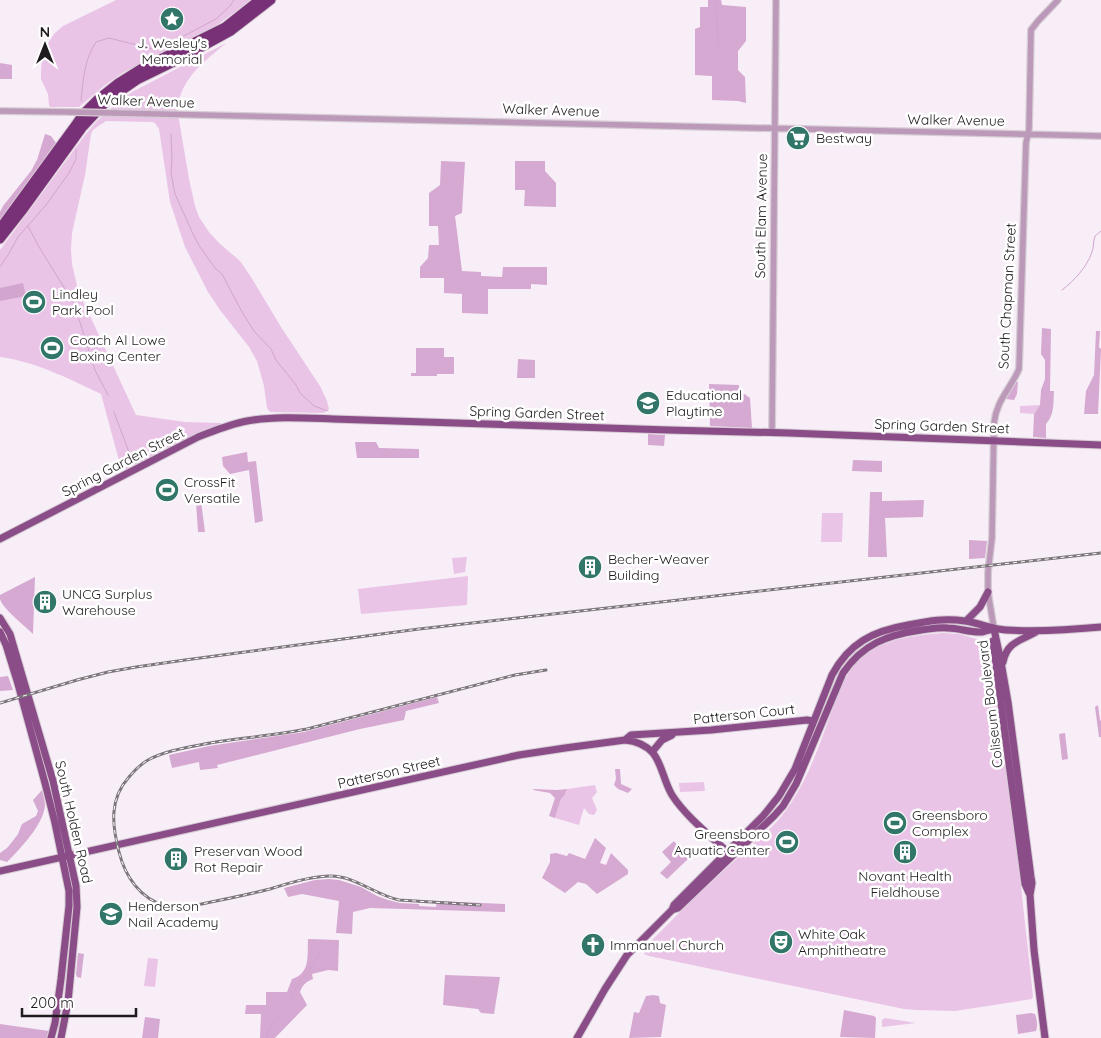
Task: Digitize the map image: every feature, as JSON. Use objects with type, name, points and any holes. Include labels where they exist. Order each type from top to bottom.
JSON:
[{"type":"highway","points":[[0,228],[83,114],[98,99],[128,76],[236,20],[259,0]]},
{"type":"highway","points":[[0,239],[82,128],[108,100],[137,80],[231,31],[270,0]]},
{"type":"main road","name":"Spring Garden Street","points":[[0,539],[198,437],[247,421],[283,418],[333,419],[1101,445]]},
{"type":"main road","points":[[966,621],[982,603],[988,592]]},
{"type":"main road","name":"South Holden Road","points":[[0,618],[10,634],[42,741],[53,781],[66,856],[70,900],[56,1016],[51,1038]]},
{"type":"main road","points":[[577,1038],[609,982],[628,955],[672,910],[678,908],[730,854],[772,806],[795,769],[836,666],[862,640],[893,627],[935,620],[966,621],[994,628],[1036,632],[1101,627]]},
{"type":"main road","points":[[730,854],[783,806],[808,758],[838,683],[851,661],[870,646],[897,635],[933,628],[955,628],[981,632],[994,628]]},
{"type":"main road","name":"Coliseum Boulevard","points":[[994,628],[1008,702],[1032,883],[1030,895],[1034,950],[1046,1038]]},
{"type":"main road","name":"Coliseum Boulevard","points":[[994,628],[993,645],[1025,884],[1030,895]]},
{"type":"main road","name":"South Holden Road","points":[[0,632],[6,645],[50,802],[76,886],[78,901],[67,1012],[61,1038]]},
{"type":"main road","points":[[870,646],[868,642],[876,638],[879,632]]},
{"type":"main road","points":[[1002,665],[1006,651],[1011,644],[1036,632]]},
{"type":"main road","points":[[838,683],[840,671],[845,663],[847,654]]},
{"type":"main road","points":[[822,725],[819,718],[825,701],[825,692]]},
{"type":"main road","name":"Patterson Court","points":[[625,740],[631,735],[677,733],[807,720],[813,721]]},
{"type":"main road","points":[[808,758],[809,745],[816,726],[816,723],[813,721]]},
{"type":"main road","name":"Patterson Court","points":[[652,752],[657,744],[677,733]]},
{"type":"main road","name":"Patterson Street","points":[[0,871],[520,755],[625,740],[640,744],[652,752]]},
{"type":"main road","points":[[652,752],[658,761],[667,787],[675,800],[730,854]]},
{"type":"main road","points":[[70,900],[73,914],[76,916]]},
{"type":"street","name":"South Elam Avenue","points":[[772,433],[776,0]]},
{"type":"street","name":"South Chapman Street","points":[[994,628],[988,592],[988,572],[992,542],[995,418],[997,406],[1019,369],[1031,30],[1058,0]]},
{"type":"street","name":"Walker Avenue","points":[[0,110],[1101,136]]},
{"type":"shaded area","points":[[116,0],[250,0],[217,25],[124,72],[79,107],[50,107],[48,94],[41,79],[42,57],[47,45],[54,34],[63,26]]},
{"type":"shaded area","points":[[708,0],[721,0],[722,5],[746,7],[746,41],[738,51],[738,70],[745,77],[746,103],[712,100],[712,76],[695,75],[695,29],[700,27],[700,7],[708,7]]},
{"type":"shaded area","points":[[226,43],[195,71],[184,87],[177,108],[195,206],[199,217],[209,232],[240,261],[251,277],[320,386],[329,409],[324,413],[270,412],[267,408],[264,386],[257,361],[249,347],[208,292],[185,247],[170,202],[159,129],[152,122],[106,121],[93,130],[91,134],[85,175],[72,233],[72,264],[78,290],[136,415],[185,422],[221,423],[221,425],[126,470],[121,468],[101,394],[39,367],[14,359],[0,357],[0,250],[98,120],[132,92]]},
{"type":"shaded area","points":[[0,63],[12,65],[12,79],[0,79]]},
{"type":"shaded area","points":[[45,134],[51,136],[56,143],[0,221],[0,212],[3,206],[31,171],[37,160]]},
{"type":"shaded area","points":[[441,161],[465,162],[462,213],[455,216],[462,271],[481,272],[481,276],[502,277],[503,267],[547,267],[547,285],[531,284],[531,289],[488,289],[488,314],[462,313],[462,294],[444,293],[444,278],[420,278],[420,267],[428,258],[429,245],[439,245],[438,226],[429,226],[429,193],[440,185]]},
{"type":"shaded area","points":[[515,161],[545,161],[545,171],[556,183],[556,207],[524,206],[525,190],[515,190]]},
{"type":"shaded area","points":[[23,283],[26,296],[0,301],[0,288]]},
{"type":"shaded area","points":[[1042,328],[1051,329],[1050,391],[1054,391],[1052,412],[1046,424],[1046,438],[1033,437],[1034,414],[1040,405],[1041,390],[1045,379],[1045,360],[1041,354]]},
{"type":"shaded area","points":[[1096,331],[1100,331],[1099,347],[1101,349],[1098,414],[1084,414],[1086,391],[1094,375]]},
{"type":"shaded area","points":[[416,348],[444,348],[444,357],[454,357],[454,374],[411,376],[411,373],[416,373]]},
{"type":"shaded area","points":[[518,359],[535,360],[535,378],[517,378]]},
{"type":"shaded area","points":[[1016,382],[1018,382],[1017,394],[1014,400],[1006,399]]},
{"type":"shaded area","points":[[709,384],[739,385],[739,390],[750,398],[752,428],[710,426]]},
{"type":"shaded area","points":[[1040,405],[1034,414],[1020,413],[1020,406]]},
{"type":"shaded area","points":[[648,434],[665,435],[664,446],[648,445]]},
{"type":"shaded area","points":[[355,442],[376,442],[379,448],[419,449],[419,458],[357,458]]},
{"type":"shaded area","points":[[247,452],[248,462],[256,461],[263,521],[255,523],[249,470],[230,474],[223,466],[222,457]]},
{"type":"shaded area","points":[[853,460],[882,461],[882,472],[852,471]]},
{"type":"shaded area","points":[[870,492],[882,492],[882,501],[924,500],[923,517],[885,518],[887,557],[868,557]]},
{"type":"shaded area","points":[[201,501],[205,532],[198,532],[196,502]]},
{"type":"shaded area","points":[[822,513],[843,513],[842,542],[821,542]]},
{"type":"shaded area","points":[[969,540],[987,541],[985,558],[969,559]]},
{"type":"shaded area","points":[[467,557],[465,572],[454,574],[452,558]]},
{"type":"shaded area","points":[[468,576],[467,605],[361,614],[358,589]]},
{"type":"shaded area","points":[[35,577],[33,634],[5,607],[0,599],[0,595]]},
{"type":"shaded area","name":"Greensboro Complex","points":[[943,633],[959,634],[989,644],[1016,841],[1032,999],[955,1011],[904,1009],[644,954],[644,948],[692,900],[782,816],[807,773],[842,685],[860,659],[877,647],[895,640]]},
{"type":"shaded area","points":[[8,676],[13,690],[0,691],[0,677]]},
{"type":"shaded area","points":[[437,697],[439,703],[406,711],[404,720],[360,729],[217,765],[218,768],[200,770],[199,762],[172,768],[169,755],[209,746],[304,732]]},
{"type":"shaded area","points":[[1098,705],[1101,737],[1099,737],[1095,707]]},
{"type":"shaded area","points":[[1065,733],[1068,759],[1062,760],[1059,734]]},
{"type":"shaded area","points":[[615,769],[620,769],[621,784],[632,789],[628,793],[614,785],[616,779]]},
{"type":"shaded area","points":[[704,782],[705,791],[680,792],[679,783]]},
{"type":"shaded area","points":[[595,785],[597,792],[592,798],[597,810],[594,815],[589,814],[584,808],[579,825],[555,818],[561,799],[567,789]]},
{"type":"shaded area","points":[[534,789],[567,789],[561,799],[555,818],[549,816],[555,798],[550,793]]},
{"type":"shaded area","points":[[42,790],[45,806],[36,829],[7,862],[0,860],[0,853],[12,842],[22,824],[36,816],[38,811],[33,800]]},
{"type":"shaded area","points":[[595,838],[606,848],[600,863],[606,865],[611,853],[628,870],[628,874],[597,894],[586,884],[578,882],[565,893],[542,878],[550,862],[550,854],[556,853],[567,856],[569,853],[585,859]]},
{"type":"shaded area","points":[[674,841],[688,859],[667,879],[660,873],[671,862],[662,852]]},
{"type":"shaded area","points":[[329,879],[361,887],[377,896],[400,903],[436,907],[437,901],[505,904],[505,912],[370,908],[353,912],[352,934],[336,933],[339,901],[302,894],[288,897],[284,888],[315,880]]},
{"type":"shaded area","points":[[308,939],[339,940],[338,971],[328,970],[312,974],[313,979],[302,987],[300,992],[307,1005],[275,1038],[260,1038],[261,1014],[245,1014],[246,1005],[266,1005],[266,992],[287,992],[292,979],[302,972],[307,963]]},
{"type":"shaded area","points":[[78,953],[84,954],[81,978],[77,977],[76,974]]},
{"type":"shaded area","points":[[148,958],[158,959],[155,987],[144,986]]},
{"type":"shaded area","points":[[445,975],[500,977],[494,1014],[481,1013],[478,1009],[443,1005]]},
{"type":"shaded area","points":[[646,996],[659,996],[660,1003],[666,1005],[661,1037],[629,1038],[634,1012],[639,1013]]},
{"type":"shaded area","points":[[844,1010],[874,1016],[876,1018],[875,1038],[840,1037]]},
{"type":"shaded area","points":[[1031,1013],[1036,1016],[1036,1031],[1018,1034],[1016,1015]]},
{"type":"shaded area","points":[[145,1017],[160,1019],[158,1038],[142,1038]]},
{"type":"shaded area","points":[[885,1018],[916,1023],[882,1027],[882,1020]]},
{"type":"shaded area","points":[[0,1024],[49,1031],[47,1038],[0,1038]]},
{"type":"waterway","points":[[81,101],[83,78],[89,56],[96,42],[109,38],[157,50],[216,19],[234,0]]},
{"type":"waterway","points":[[716,0],[719,51]]},
{"type":"waterway","points":[[171,134],[171,173],[175,194],[200,247],[215,268],[222,274],[254,331],[271,349],[276,360],[300,393],[314,406],[328,411]]},
{"type":"waterway","points":[[0,267],[18,237],[46,205],[69,173],[76,159],[76,149]]},
{"type":"waterway","points":[[28,226],[75,305]]},
{"type":"waterway","points":[[1062,290],[1075,278],[1090,258],[1095,236],[1101,231]]},
{"type":"waterway","points":[[79,319],[95,370],[108,395]]},
{"type":"waterway","points":[[114,412],[133,463]]},
{"type":"waterway","points":[[266,1038],[270,1027],[285,1010],[299,982],[309,971],[322,950]]},
{"type":"railway","points":[[0,703],[108,672],[185,660],[419,629],[1101,553]]},
{"type":"railway","points":[[480,905],[399,900],[356,882],[329,876],[306,879],[263,891],[194,906],[166,906],[157,903],[141,892],[125,870],[115,832],[115,803],[123,785],[140,766],[155,757],[179,749],[307,729],[515,675],[546,670]]},
{"type":"place","name":"J. Wesley's Memorial","points":[[172,19]]},
{"type":"place","name":"Bestway","points":[[798,138]]},
{"type":"place","name":"Lindley Park Pool","points":[[34,302]]},
{"type":"place","name":"Coach Al Lowe Boxing Center","points":[[52,348]]},
{"type":"place","name":"Educational Playtime","points":[[648,403]]},
{"type":"place","name":"CrossFit Versatile","points":[[167,490]]},
{"type":"place","name":"Becher-Weaver Building","points":[[590,567]]},
{"type":"place","name":"UNCG Surplus Warehouse","points":[[45,602]]},
{"type":"place","name":"Greensboro Complex","points":[[895,823]]},
{"type":"place","name":"Greensboro Aquatic Center","points":[[787,842]]},
{"type":"place","name":"Novant Health Fieldhouse","points":[[905,852]]},
{"type":"place","name":"Preservan Wood Rot Repair","points":[[176,859]]},
{"type":"place","name":"Henderson Nail Academy","points":[[111,914]]},
{"type":"place","name":"White Oak Amphitheatre","points":[[781,942]]},
{"type":"place","name":"Immanuel Church","points":[[593,945]]}]
